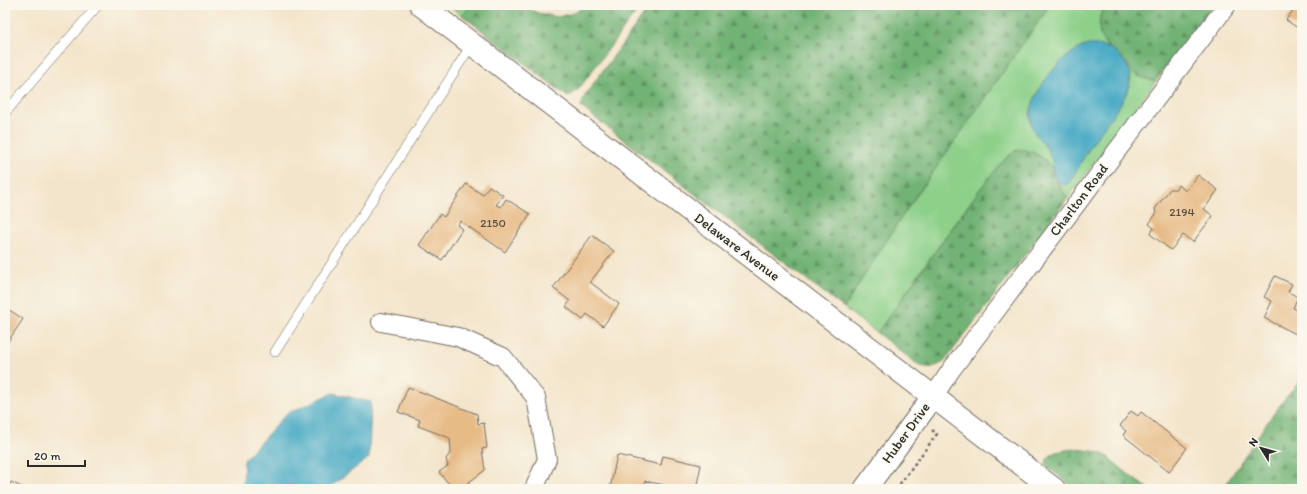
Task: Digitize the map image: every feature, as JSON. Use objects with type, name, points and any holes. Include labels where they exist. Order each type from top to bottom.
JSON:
[{"type":"street","name":"Delaware Avenue","points":[[421,5],[1054,489]]},
{"type":"street","name":"Charlton Road","points":[[933,397],[950,370],[1227,5]]},
{"type":"street","points":[[381,322],[458,336],[503,356],[536,398],[547,459],[534,489]]},
{"type":"street","name":"Huber Drive","points":[[865,489],[933,397]]},
{"type":"lane","points":[[5,113],[98,5]]},
{"type":"lane","points":[[275,352],[472,44]]},
{"type":"green space","points":[[448,5],[472,5],[462,15]]},
{"type":"green space","points":[[472,5],[520,5],[538,13],[558,17],[574,13],[587,5],[641,5],[578,90],[568,97],[462,15]]},
{"type":"green space","points":[[651,5],[1050,5],[907,209],[844,308],[581,107],[585,95]]},
{"type":"green space","points":[[1050,5],[1105,5],[1100,18],[1100,29],[1104,40],[1113,50],[1103,46],[1093,45],[1077,50],[1058,64],[1049,74],[1036,96],[1031,107],[1031,123],[1035,132],[1048,149],[1052,161],[1053,172],[1045,160],[1033,152],[1020,151],[1007,157],[965,209],[877,333],[844,308],[907,209]]},
{"type":"green space","points":[[1105,5],[1214,5],[1156,81],[1145,79],[1134,73],[1122,58],[1103,41],[1099,26]]},
{"type":"green space","points":[[1127,66],[1140,76],[1148,80],[1156,81],[1067,199],[1057,181],[1059,183],[1071,180],[1091,145],[1119,104],[1130,82],[1131,76]]},
{"type":"green space","points":[[1016,150],[1026,150],[1036,154],[1044,160],[1051,168],[1054,177],[1067,199],[944,362],[932,368],[920,366],[877,333],[980,189],[1001,163]]},
{"type":"green space","points":[[1302,379],[1302,489],[1223,489],[1270,418]]},
{"type":"green space","points":[[1076,449],[1093,451],[1105,455],[1138,482],[1150,489],[1076,489],[1046,466],[1049,457],[1052,454]]},
{"type":"water","points":[[1088,45],[1105,47],[1116,52],[1122,58],[1130,73],[1129,87],[1117,109],[1094,141],[1069,183],[1065,185],[1060,183],[1055,177],[1049,152],[1032,128],[1031,112],[1034,100],[1048,76],[1068,56],[1078,49]]},
{"type":"water","points":[[333,393],[371,402],[369,458],[327,489],[243,489],[244,460],[286,414]]},
{"type":"building","points":[[1297,5],[1302,5],[1302,31],[1286,20]]},
{"type":"building","points":[[1198,175],[1218,190],[1204,209],[1213,216],[1193,242],[1183,235],[1171,250],[1150,234],[1154,228],[1149,224],[1156,214],[1155,209],[1170,189],[1176,189],[1178,185],[1186,191]]},
{"type":"building","points":[[466,184],[483,195],[489,186],[503,195],[496,205],[501,207],[506,199],[530,214],[505,252],[460,221],[457,225],[462,229],[442,260],[419,245],[440,214],[444,217]]},
{"type":"building","points":[[592,235],[614,251],[590,282],[619,304],[603,326],[587,314],[583,320],[566,307],[570,301],[553,288]]},
{"type":"building","points":[[1275,276],[1292,284],[1288,292],[1298,297],[1293,308],[1302,312],[1302,337],[1264,318],[1272,301],[1264,297]]},
{"type":"building","points":[[5,307],[23,319],[7,343],[5,341]]},
{"type":"building","points":[[408,387],[477,414],[478,424],[484,423],[487,448],[482,449],[485,470],[460,489],[453,489],[439,472],[448,466],[446,459],[451,452],[450,438],[418,426],[420,420],[398,412]]},
{"type":"building","points":[[1131,411],[1138,416],[1141,412],[1187,448],[1169,472],[1123,435],[1126,431],[1120,426]]},
{"type":"building","points":[[617,455],[661,465],[663,456],[701,465],[696,489],[684,489],[645,481],[644,489],[610,489]]},
{"type":"building","points":[[11,482],[26,489],[5,489],[5,487],[8,488]]}]
